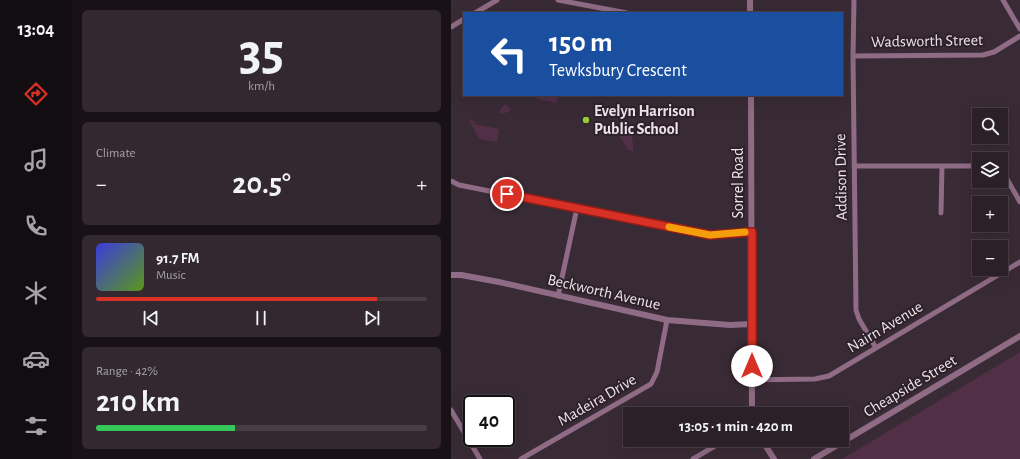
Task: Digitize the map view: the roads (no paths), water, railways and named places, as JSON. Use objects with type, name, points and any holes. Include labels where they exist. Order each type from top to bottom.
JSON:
[{"type":"street","points":[[477,12],[497,0]]},
{"type":"street","points":[[558,0],[622,12]]},
{"type":"street","points":[[750,0],[750,12]]},
{"type":"street","name":"Addison Drive","points":[[854,0],[853,56],[856,310],[859,319],[876,348]]},
{"type":"street","points":[[1003,0],[1020,29]]},
{"type":"street","points":[[451,27],[463,20]]},
{"type":"street","name":"Wadsworth Street","points":[[853,56],[983,55],[994,52],[1020,36]]},
{"type":"street","name":"Sorrel Road","points":[[751,96],[752,407]]},
{"type":"street","points":[[854,166],[972,166]]},
{"type":"street","points":[[941,213],[942,166]]},
{"type":"street","points":[[451,181],[459,185],[710,235],[752,232]]},
{"type":"street","points":[[1008,181],[1020,202]]},
{"type":"street","points":[[558,296],[577,208]]},
{"type":"street","name":"Nairn Avenue","points":[[753,380],[815,379],[829,376],[1020,262]]},
{"type":"street","name":"Beckworth Avenue","points":[[451,275],[461,275],[491,280],[667,320],[730,326],[752,324]]},
{"type":"street","name":"Madeira Drive","points":[[521,459],[651,384],[657,372],[667,320]]},
{"type":"street","name":"Cheapside Street","points":[[814,459],[1020,336]]},
{"type":"street","points":[[451,410],[480,459]]},
{"type":"street","points":[[693,459],[713,447]]},
{"type":"street","points":[[766,447],[774,459]]},
{"type":"place","name":"Evelyn Harrison Public School","points":[[586,120]]}]
